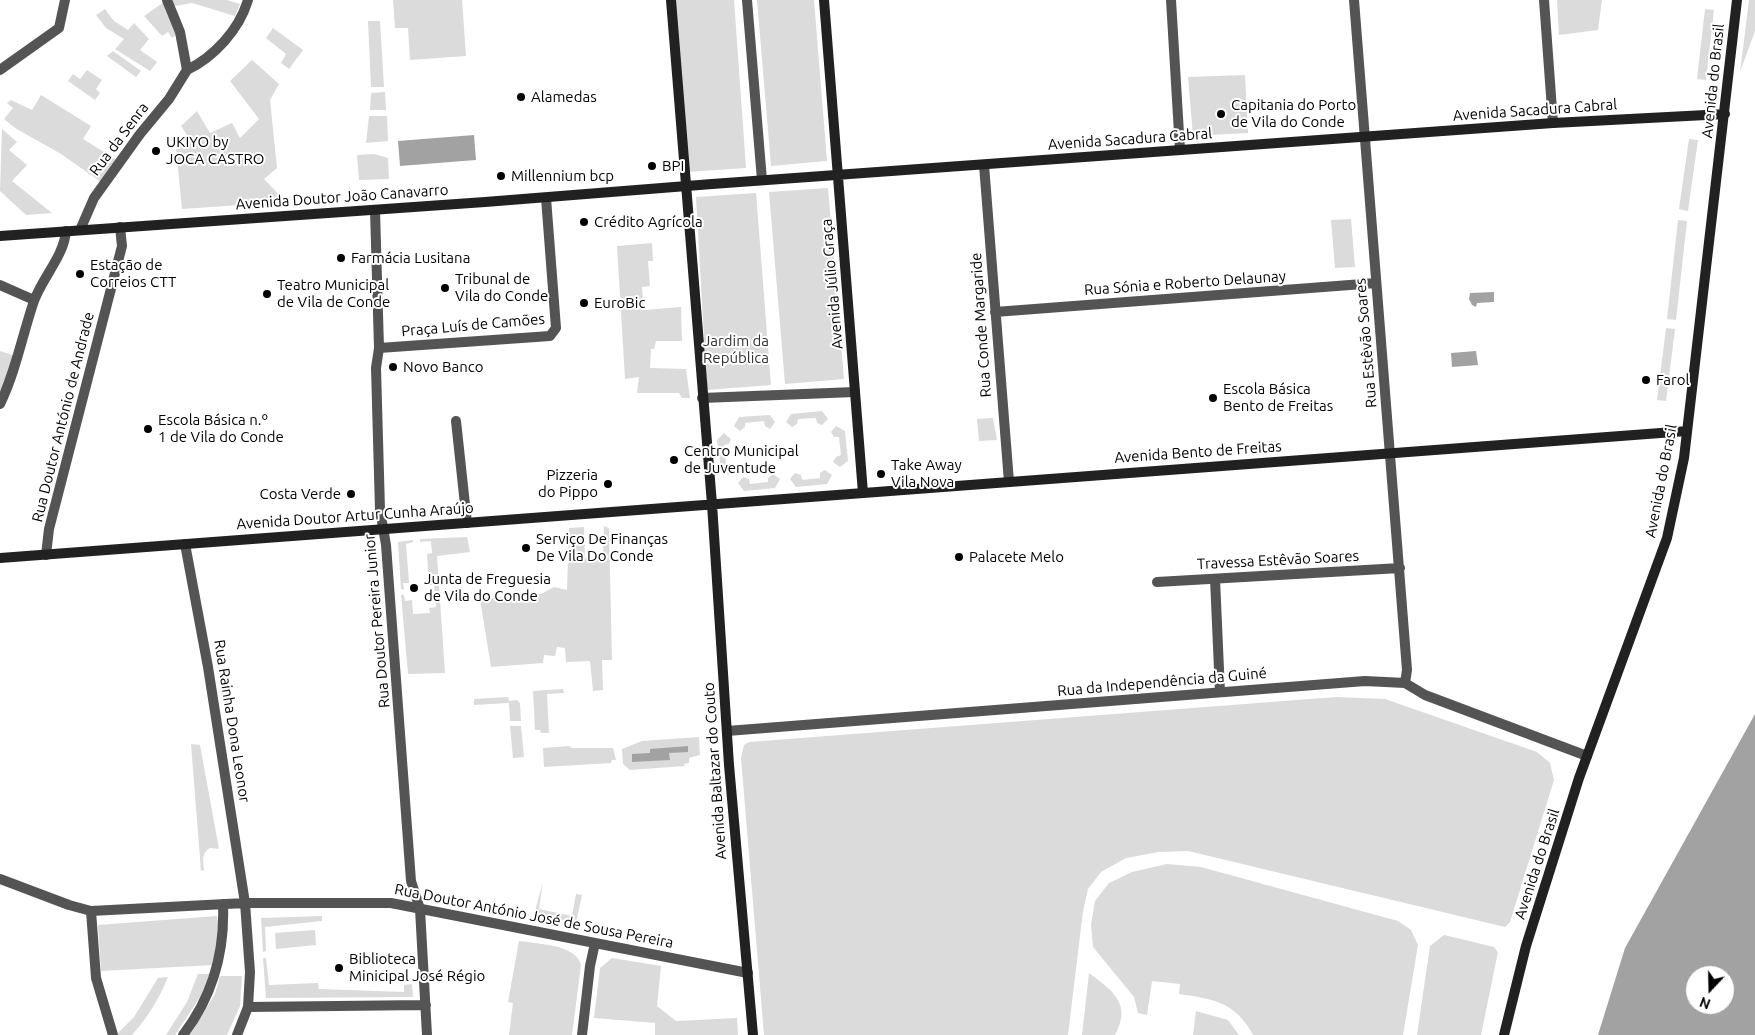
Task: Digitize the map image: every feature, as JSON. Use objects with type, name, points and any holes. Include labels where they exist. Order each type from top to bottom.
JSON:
[{"type":"street","points":[[0,70],[59,28],[65,0]]},
{"type":"street","points":[[167,0],[180,32],[187,70],[208,57],[229,35],[245,10],[248,0]]},
{"type":"street","points":[[671,0],[712,504]]},
{"type":"street","points":[[747,0],[762,180]]},
{"type":"street","name":"Avenida Júlio Graça","points":[[824,0],[863,493]]},
{"type":"street","points":[[1171,0],[1180,150]]},
{"type":"street","name":"Rua Estêvão Soares","points":[[1354,0],[1400,568],[1407,670],[1404,683]]},
{"type":"street","points":[[1544,0],[1553,123]]},
{"type":"street","name":"Avenida do Brasil","points":[[1504,1035],[1526,946],[1587,756],[1667,538],[1687,431],[1737,0]]},
{"type":"street","name":"Rua da Senra","points":[[80,230],[94,198],[140,134],[169,99],[187,70]]},
{"type":"street","name":"Avenida Sacadura Cabral","points":[[838,175],[1553,123],[1725,114]]},
{"type":"street","name":"Rua Conde Margaride","points":[[984,165],[1009,482]]},
{"type":"street","points":[[686,186],[838,175]]},
{"type":"street","name":"Avenida Doutor João Canavarro","points":[[0,236],[546,198],[686,186]]},
{"type":"street","name":"Praça Luís de Camões","points":[[380,348],[550,336],[556,328],[546,198]]},
{"type":"street","name":"Rua Doutor Pereira Junior","points":[[376,210],[380,348],[376,368],[380,510],[385,529],[411,881],[420,909],[427,1035]]},
{"type":"street","name":"Rua Doutor António de Andrade","points":[[46,555],[49,529],[122,246],[120,227]]},
{"type":"street","points":[[0,404],[11,380],[34,300],[64,244],[66,231]]},
{"type":"street","name":"Rua Sónia e Roberto Delaunay","points":[[995,312],[1376,283]]},
{"type":"street","points":[[0,285],[34,300]]},
{"type":"street","points":[[702,398],[855,392]]},
{"type":"street","points":[[456,421],[468,523]]},
{"type":"street","name":"Avenida Bento de Freitas","points":[[712,504],[1687,431]]},
{"type":"street","name":"Avenida Doutor Artur Cunha Araújo","points":[[0,558],[712,504]]},
{"type":"street","name":"Avenida Baltazar do Couto","points":[[712,504],[727,731],[753,1035]]},
{"type":"street","name":"Rua Rainha Dona Leonor","points":[[185,544],[207,659],[245,903],[250,972],[248,1007],[237,1035]]},
{"type":"street","name":"Travessa Estêvão Soares","points":[[1158,582],[1400,568]]},
{"type":"street","points":[[1215,579],[1220,692]]},
{"type":"street","name":"Rua da Independência da Guiné","points":[[727,731],[1365,681],[1404,683],[1425,695],[1587,756]]},
{"type":"street","name":"Rua Doutor António José de Sousa Pereira","points":[[0,879],[91,911],[245,903],[391,903],[748,973]]},
{"type":"street","points":[[183,1035],[199,1014],[207,997],[219,958],[224,920],[223,904]]},
{"type":"street","points":[[91,911],[96,978],[112,1035]]},
{"type":"street","points":[[582,1035],[590,966],[595,943]]},
{"type":"street","points":[[248,1007],[426,1004]]},
{"type":"green space","points":[[172,0],[227,0],[240,4],[235,16],[192,3],[175,6]]},
{"type":"green space","points":[[393,0],[462,0],[466,56],[410,60],[408,28],[395,28]]},
{"type":"green space","points":[[675,0],[734,0],[746,168],[687,172]]},
{"type":"green space","points":[[757,0],[814,0],[827,161],[771,166]]},
{"type":"green space","points":[[1557,0],[1602,0],[1598,30],[1559,35]]},
{"type":"green space","points":[[1749,0],[1755,0],[1755,31],[1740,72]]},
{"type":"green space","points":[[164,2],[177,34],[172,38],[168,32],[162,36],[144,16]]},
{"type":"green space","points":[[105,9],[114,21],[128,30],[134,23],[149,39],[140,50],[157,62],[150,71],[115,49],[124,39],[106,28],[96,15]]},
{"type":"green space","points":[[1705,9],[1714,10],[1706,80],[1697,79]]},
{"type":"green space","points":[[368,21],[380,21],[384,87],[371,87]]},
{"type":"green space","points":[[273,28],[303,50],[289,69],[281,63],[286,54],[266,38]]},
{"type":"green space","points":[[113,51],[141,71],[136,77],[107,56]]},
{"type":"green space","points":[[252,60],[279,84],[270,100],[277,168],[264,179],[282,198],[283,202],[182,209],[176,148],[191,141],[181,126],[197,111],[210,133],[232,123],[240,138],[259,119],[230,81]]},
{"type":"green space","points":[[87,70],[102,80],[96,89],[100,93],[95,100],[68,81],[73,74],[80,79]]},
{"type":"green space","points":[[1245,75],[1248,133],[1193,136],[1188,77]]},
{"type":"green space","points":[[385,92],[386,110],[370,110],[371,93]]},
{"type":"green space","points":[[41,95],[91,126],[83,139],[117,160],[101,182],[61,154],[15,128],[4,119],[13,108],[7,103],[11,100],[32,110]]},
{"type":"green space","points":[[369,116],[387,116],[388,141],[366,143]]},
{"type":"green space","points":[[2,129],[17,142],[9,150],[27,165],[12,181],[52,213],[26,215],[0,191]]},
{"type":"green space","points":[[1689,139],[1698,140],[1688,211],[1679,209]]},
{"type":"green space","points":[[374,154],[388,158],[389,179],[359,180],[357,155]]},
{"type":"green space","name":"Jardim da República","points":[[828,188],[844,379],[785,384],[769,192]]},
{"type":"green space","name":"Jardim da República","points":[[756,193],[771,385],[707,390],[696,197]]},
{"type":"green space","points":[[1351,219],[1355,267],[1335,268],[1331,220]]},
{"type":"green space","points":[[1678,220],[1687,221],[1676,320],[1667,319]]},
{"type":"green space","points":[[652,243],[653,261],[648,261],[650,286],[642,287],[644,310],[681,307],[682,341],[656,341],[654,349],[651,349],[650,368],[686,369],[690,398],[682,398],[679,393],[637,393],[639,377],[625,379],[617,246]]},
{"type":"green space","points":[[1666,328],[1675,329],[1666,401],[1657,400]]},
{"type":"green space","points":[[0,351],[16,356],[0,392]]},
{"type":"green space","points":[[822,411],[828,419],[822,425],[817,423],[816,418],[798,419],[797,424],[792,427],[786,422],[791,414]]},
{"type":"green space","points":[[770,415],[775,422],[770,429],[765,426],[764,421],[745,423],[745,427],[740,431],[734,426],[739,417]]},
{"type":"green space","points":[[993,418],[997,440],[979,441],[977,419]]},
{"type":"green space","points":[[836,426],[845,431],[848,461],[840,467],[833,462],[836,457],[841,455],[839,437],[834,437],[831,432]]},
{"type":"green space","points":[[724,433],[731,439],[729,444],[724,445],[726,463],[731,464],[734,468],[729,475],[721,470],[717,440]]},
{"type":"green space","points":[[825,470],[832,475],[827,484],[796,487],[790,479],[795,473],[801,475],[802,480],[820,478],[820,473]]},
{"type":"green space","points":[[773,474],[780,479],[775,488],[744,491],[738,483],[743,477],[749,479],[750,484],[768,482],[768,478]]},
{"type":"green space","points":[[604,526],[609,528],[612,660],[602,660],[603,690],[593,691],[590,661],[566,662],[565,648],[557,647],[555,656],[544,655],[543,663],[491,667],[480,599],[541,594],[554,587],[567,590],[569,528],[584,527],[585,558],[603,557]]},
{"type":"green space","points":[[467,537],[470,552],[437,556],[445,673],[408,674],[401,595],[404,595],[405,601],[412,600],[413,614],[430,613],[429,608],[436,607],[434,585],[429,585],[427,554],[432,553],[431,541],[420,542],[420,539]]},
{"type":"green space","points":[[413,540],[413,542],[406,544],[409,583],[403,583],[404,590],[401,589],[398,542]]},
{"type":"green space","points":[[563,689],[564,693],[547,694],[549,733],[541,733],[540,730],[535,730],[533,691]]},
{"type":"green space","points":[[508,697],[509,701],[517,700],[520,703],[521,721],[510,721],[509,703],[474,705],[474,699]]},
{"type":"green space","points":[[1336,697],[1385,699],[1537,752],[1550,763],[1554,780],[1510,922],[1505,927],[1188,851],[1159,852],[1126,858],[1101,872],[1088,889],[1083,911],[1068,1035],[764,1035],[741,758],[744,745],[749,742]]},
{"type":"green space","points":[[510,726],[521,726],[524,757],[513,758]]},
{"type":"green space","points":[[699,737],[700,755],[689,758],[689,763],[684,764],[685,766],[630,770],[623,764],[622,749],[642,741]]},
{"type":"green space","points":[[191,744],[200,745],[219,849],[210,848],[205,852],[203,858],[204,870],[201,871]]},
{"type":"green space","points":[[570,746],[571,748],[613,748],[616,760],[612,760],[611,763],[544,767],[543,748]]},
{"type":"green space","points":[[1167,864],[1201,867],[1398,921],[1411,930],[1418,945],[1403,1035],[1253,1035],[1239,1015],[1222,1004],[1213,1000],[1179,994],[1180,984],[1152,981],[1147,1015],[1138,1013],[1134,997],[1093,947],[1091,925],[1095,901],[1109,883],[1132,872]]},
{"type":"green space","points":[[543,882],[539,909],[572,916],[576,894],[582,895],[576,923],[534,915]]},
{"type":"green space","points":[[217,916],[219,930],[213,965],[101,971],[98,925]]},
{"type":"green space","points":[[322,916],[322,921],[265,927],[266,951],[263,952],[261,918]]},
{"type":"green space","points":[[315,930],[316,945],[276,949],[275,933]]},
{"type":"green space","points":[[1444,935],[1494,947],[1498,952],[1481,1035],[1417,1035],[1430,946]]},
{"type":"green space","points":[[519,941],[555,946],[572,953],[578,958],[581,965],[572,1035],[509,1035],[513,1003],[508,1002]]},
{"type":"green space","points":[[263,958],[266,958],[269,985],[318,983],[319,989],[404,992],[404,985],[412,984],[413,997],[266,998]]},
{"type":"green space","points":[[612,958],[661,966],[657,1006],[676,1021],[737,1018],[738,1035],[655,1035],[655,1023],[594,1018],[600,968]]},
{"type":"green space","points":[[1089,973],[1112,992],[1121,1007],[1120,1024],[1115,1035],[1082,1035]]},
{"type":"green space","points":[[198,974],[210,974],[202,994],[175,1035],[166,1035],[187,1002]]},
{"type":"green space","points":[[220,976],[242,976],[240,1006],[227,1035],[190,1035],[215,994]]},
{"type":"green space","points":[[168,977],[153,1008],[132,1035],[116,1035],[134,1017],[158,978]]},
{"type":"green space","points":[[1196,1011],[1228,1020],[1239,1035],[1193,1035]]},
{"type":"shaded area","points":[[474,135],[476,160],[400,166],[398,141]]},
{"type":"shaded area","points":[[1494,292],[1494,302],[1477,303],[1476,307],[1472,305],[1469,299],[1470,293]]},
{"type":"shaded area","points":[[1476,351],[1478,365],[1452,367],[1451,353]]},
{"type":"shaded area","points":[[1755,714],[1755,1035],[1598,1035],[1625,948]]},
{"type":"shaded area","points":[[688,746],[688,752],[669,753],[670,760],[632,762],[632,754],[650,753],[650,749]]},
{"type":"place","name":"Alamedas","points":[[521,97]]},
{"type":"place","name":"Capitania do Porto de Vila do Conde","points":[[1221,114]]},
{"type":"place","name":"UKIYO by JOCA CASTRO","points":[[156,151]]},
{"type":"place","name":"BPI","points":[[652,166]]},
{"type":"place","name":"Millennium bcp","points":[[501,176]]},
{"type":"place","name":"Crédito Agrícola","points":[[584,222]]},
{"type":"place","name":"Farmácia Lusitana","points":[[341,258]]},
{"type":"place","name":"Estação de Correios CTT","points":[[80,274]]},
{"type":"place","name":"Tribunal de Vila do Conde","points":[[445,288]]},
{"type":"place","name":"Teatro Municipal de Vila de Conde","points":[[267,294]]},
{"type":"place","name":"EuroBic","points":[[584,303]]},
{"type":"place","name":"Novo Banco","points":[[393,367]]},
{"type":"place","name":"Farol","points":[[1646,380]]},
{"type":"place","name":"Escola Básica Bento de Freitas","points":[[1213,398]]},
{"type":"place","name":"Escola Básica n.º 1 de Vila do Conde","points":[[148,429]]},
{"type":"place","name":"Centro Municipal de Juventude","points":[[674,460]]},
{"type":"place","name":"Take Away Vila Nova","points":[[881,474]]},
{"type":"place","name":"Pizzeria do Pippo","points":[[608,484]]},
{"type":"place","name":"Costa Verde","points":[[351,494]]},
{"type":"place","name":"Serviço De Finanças De Vila Do Conde","points":[[526,548]]},
{"type":"place","name":"Palacete Melo","points":[[959,557]]},
{"type":"place","name":"Junta de Freguesia de Vila do Conde","points":[[414,588]]},
{"type":"place","name":"Biblioteca Minicipal José Régio","points":[[339,968]]}]
